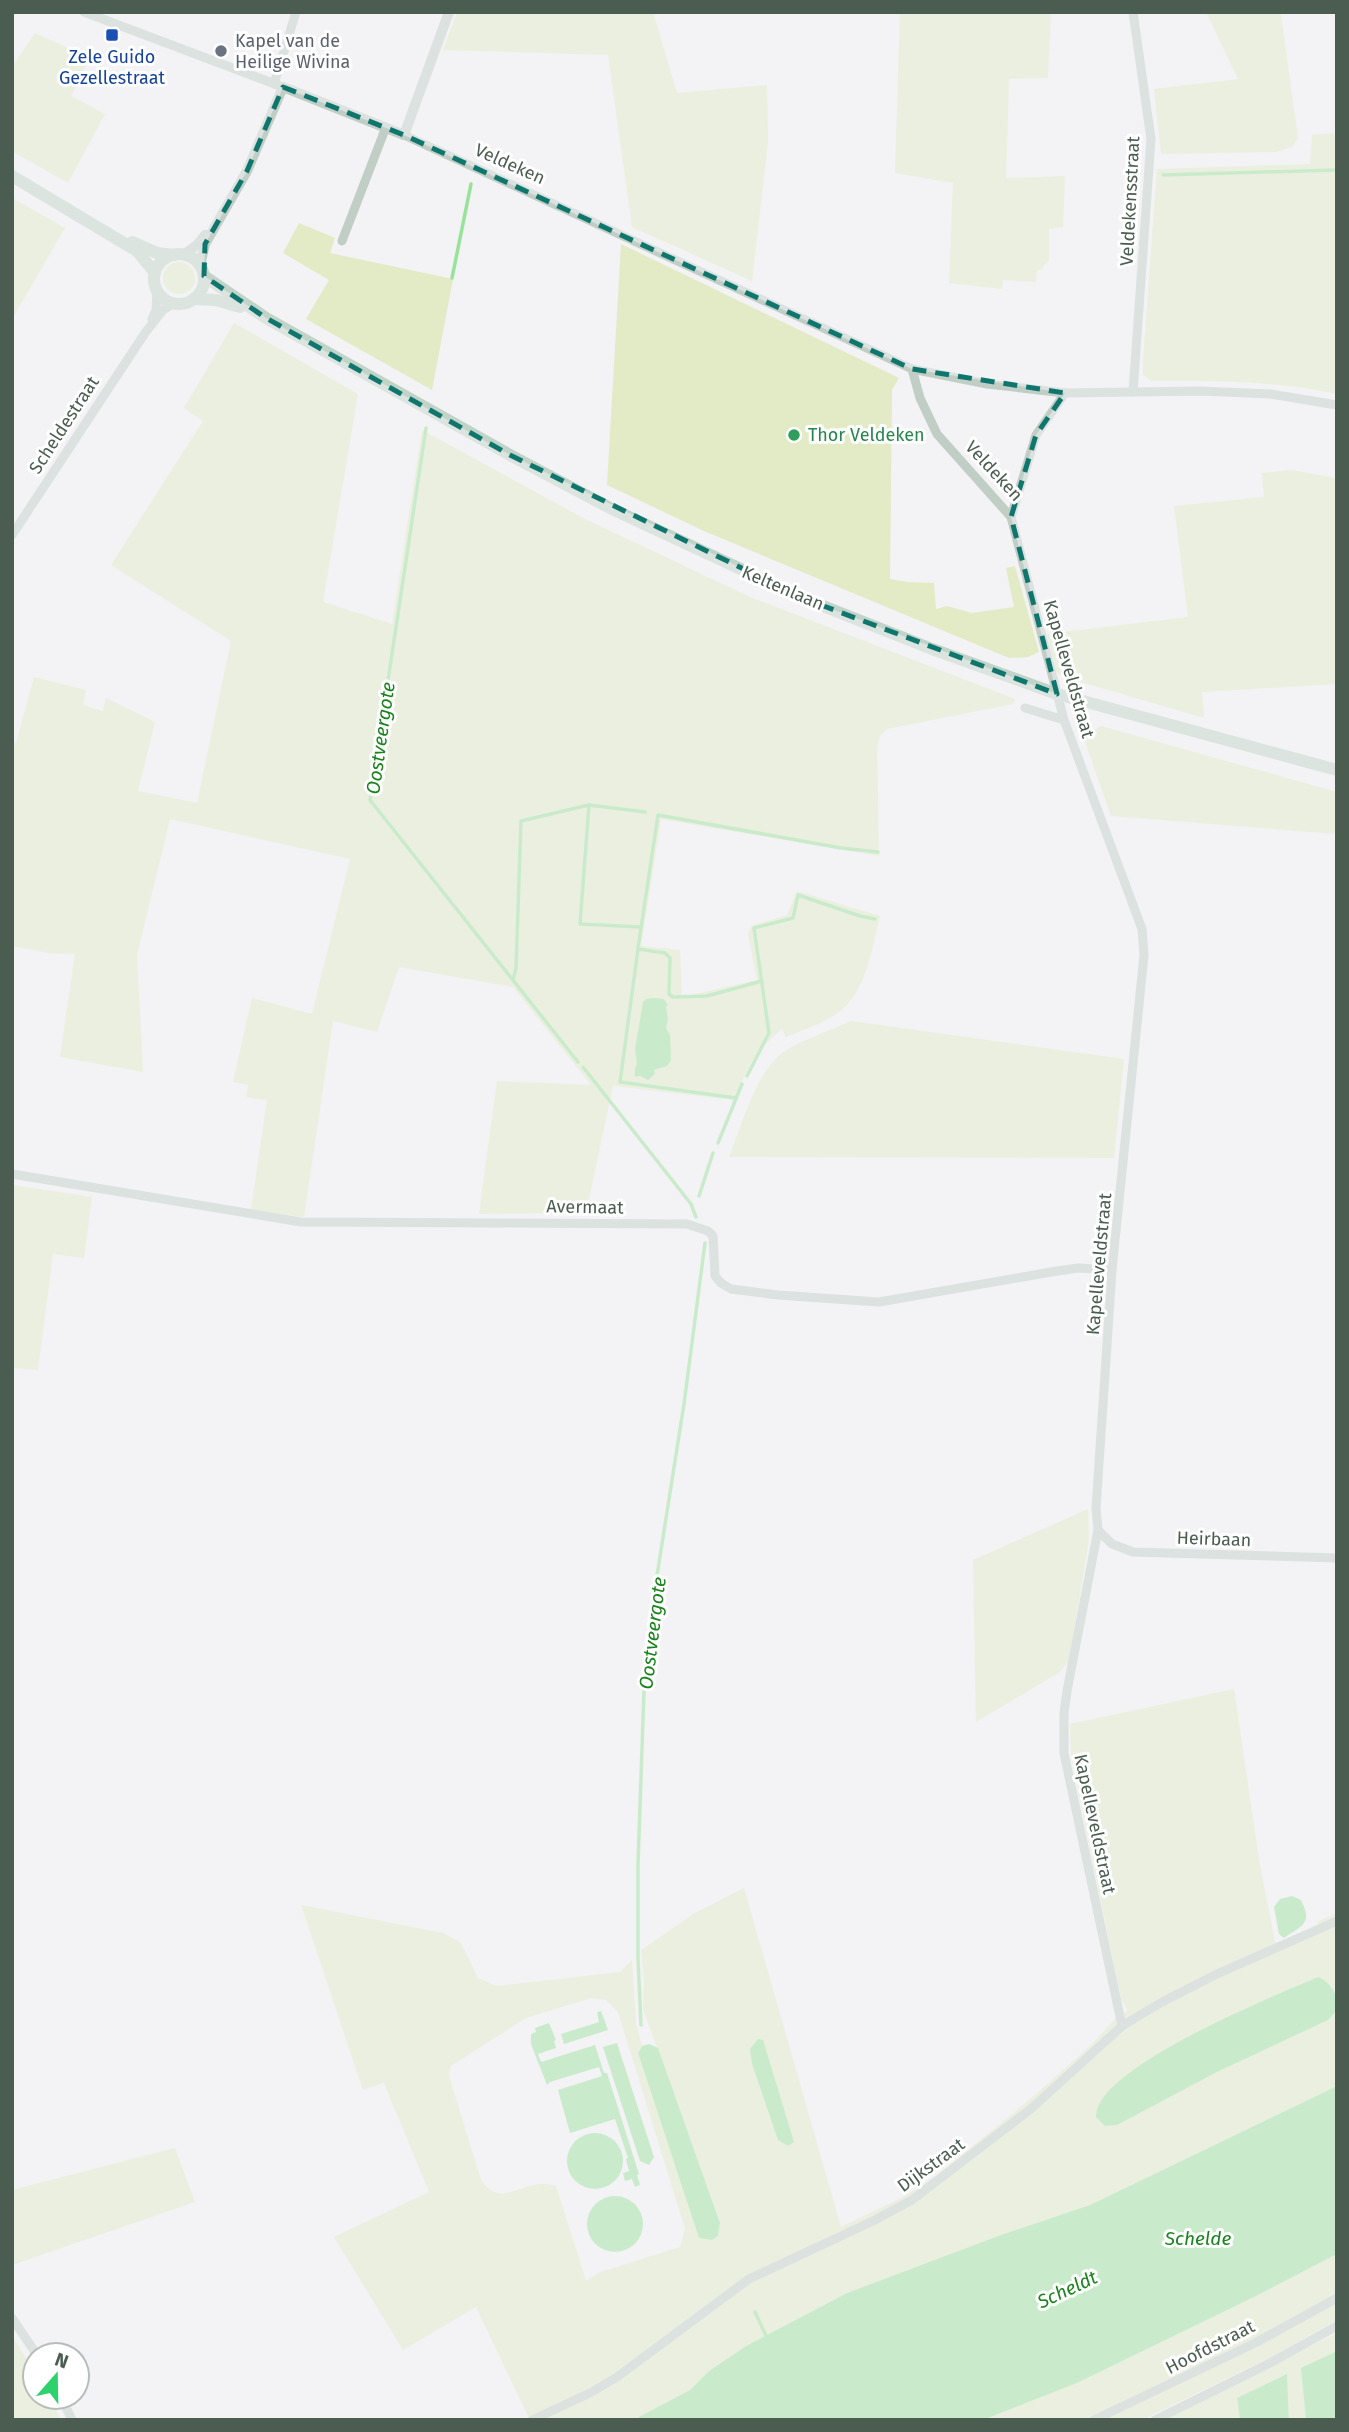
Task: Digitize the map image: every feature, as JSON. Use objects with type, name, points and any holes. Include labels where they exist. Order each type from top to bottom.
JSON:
[{"type":"main road","name":"Keltenlaan","points":[[12,176],[138,251],[155,273]]},
{"type":"main road","name":"Keltenlaan","points":[[112,234],[158,253],[191,257],[202,271],[266,318],[510,455],[602,504],[715,558],[866,623],[1057,694],[1337,770]]},
{"type":"main road","points":[[174,303],[163,298],[157,291],[155,273],[160,263],[178,255]]},
{"type":"main road","points":[[194,299],[202,288],[202,271]]},
{"type":"main road","name":"Keltenlaan","points":[[174,303],[180,304],[194,299],[225,302],[266,318]]},
{"type":"street","name":"Veldeken","points":[[84,12],[386,127],[912,369],[986,384],[1065,393],[1200,391],[1270,394],[1337,405]]},
{"type":"street","points":[[202,271],[205,244],[247,171],[278,85],[296,12]]},
{"type":"street","points":[[404,135],[449,12]]},
{"type":"street","name":"Veldekensstraat","points":[[1133,12],[1151,139],[1133,392]]},
{"type":"street","points":[[342,241],[386,127]]},
{"type":"street","points":[[178,255],[197,245],[216,223]]},
{"type":"street","name":"Scheldestraat","points":[[145,333],[156,310],[157,291]]},
{"type":"street","name":"Scheldestraat","points":[[12,535],[145,333],[163,310],[174,303]]},
{"type":"street","name":"Veldeken","points":[[912,369],[920,398],[937,434],[1011,517]]},
{"type":"street","name":"Veldeken","points":[[1011,517],[1036,435],[1065,393]]},
{"type":"street","name":"Kapelleveldstraat","points":[[1011,517],[1063,720],[1136,910],[1142,929],[1144,955],[1112,1270],[1096,1508],[1098,1530],[1064,1713],[1063,1753],[1122,2026]]},
{"type":"street","points":[[1025,708],[1063,720]]},
{"type":"street","name":"Avermaat","points":[[12,1174],[301,1222],[687,1224],[708,1231],[713,1236],[715,1276],[721,1283],[731,1289],[778,1295],[878,1302],[1078,1268],[1112,1270]]},
{"type":"street","name":"Heirbaan","points":[[1098,1530],[1112,1544],[1133,1552],[1337,1558]]},
{"type":"street","name":"Dijkstraat","points":[[533,2420],[617,2377],[749,2279],[912,2200],[1032,2108],[1122,2026],[1217,1974],[1337,1921]]},
{"type":"street","name":"Hoofdstraat","points":[[1094,2420],[1257,2342],[1337,2298]]},
{"type":"street","points":[[12,2318],[28,2341]]},
{"type":"street","points":[[1155,2420],[1337,2326]]},
{"type":"highlighted area","points":[[283,87],[404,135],[912,369],[1065,393],[1036,435],[1011,517],[1057,694],[805,599],[510,455],[266,318],[204,276],[205,244],[247,171]]},
{"type":"shaded area","points":[[457,12],[653,12],[677,93],[767,85],[768,142],[752,281],[632,227],[608,55],[443,50]]},
{"type":"shaded area","points":[[900,12],[1051,12],[1048,78],[1009,79],[1006,178],[1065,176],[1063,227],[1049,229],[1049,261],[1043,266],[1043,270],[1037,270],[1036,282],[1003,280],[1002,289],[949,283],[953,183],[895,173]]},
{"type":"shaded area","points":[[1206,12],[1279,12],[1281,15],[1298,138],[1292,147],[1276,152],[1161,154],[1154,89],[1238,79]]},
{"type":"shaded area","points":[[35,33],[90,58],[71,96],[105,114],[68,183],[12,151],[12,67]]},
{"type":"shaded area","points":[[1337,133],[1337,394],[1267,384],[1151,381],[1143,374],[1143,361],[1157,169],[1310,164],[1312,135]]},
{"type":"shaded area","points":[[12,198],[65,228],[12,319]]},
{"type":"shaded area","points":[[299,223],[335,238],[330,253],[453,279],[432,390],[306,319],[329,280],[283,253]]},
{"type":"shaded area","points":[[621,244],[899,378],[892,390],[890,579],[934,583],[936,609],[947,606],[972,613],[1014,607],[1006,568],[1015,566],[1039,652],[1028,657],[1009,658],[704,531],[607,485]]},
{"type":"shaded area","points":[[179,262],[190,267],[195,278],[190,289],[179,294],[168,289],[163,278],[168,267]]},
{"type":"shaded area","points":[[234,323],[358,394],[323,602],[392,624],[422,430],[583,518],[750,597],[1015,699],[1013,704],[887,729],[880,736],[877,748],[879,856],[661,819],[641,946],[680,950],[682,997],[757,980],[748,934],[751,926],[787,915],[797,891],[880,916],[866,970],[846,1006],[825,1021],[786,1037],[782,1029],[752,1061],[735,1100],[613,1086],[586,1213],[479,1214],[497,1081],[591,1085],[513,987],[399,967],[377,1032],[333,1021],[304,1217],[251,1210],[267,1100],[246,1097],[248,1085],[233,1082],[252,998],[312,1014],[350,859],[170,819],[137,955],[143,1072],[60,1057],[75,954],[48,953],[12,946],[12,742],[16,743],[34,677],[86,690],[83,705],[103,711],[106,698],[155,722],[138,791],[197,803],[231,641],[111,565],[203,421],[184,408]]},
{"type":"shaded area","points":[[1291,470],[1337,478],[1337,684],[1202,692],[1204,718],[1064,677],[1056,672],[1047,634],[1188,617],[1174,506],[1264,497],[1262,473]]},
{"type":"shaded area","points":[[1101,726],[1337,792],[1337,834],[1111,816],[1083,736]]},
{"type":"shaded area","points":[[851,1021],[1124,1059],[1114,1158],[729,1157],[750,1101],[772,1063],[796,1045]]},
{"type":"shaded area","points":[[12,1185],[92,1197],[84,1258],[53,1254],[38,1370],[12,1368]]},
{"type":"shaded area","points":[[1088,1509],[1089,1540],[1069,1661],[1060,1672],[976,1722],[973,1560]]},
{"type":"shaded area","points":[[1234,1689],[1259,1860],[1276,1947],[1319,1929],[1317,1922],[1337,1913],[1337,2086],[1090,2205],[998,2236],[847,2293],[746,2346],[709,2371],[690,2390],[633,2420],[530,2420],[476,2307],[403,2350],[334,2237],[429,2192],[384,2083],[363,2090],[301,1905],[443,1933],[461,1943],[478,1978],[496,1986],[620,1972],[632,1960],[636,2024],[642,2046],[638,2053],[699,2237],[712,2240],[718,2236],[720,2223],[643,2009],[641,1950],[693,1914],[744,1888],[841,2227],[905,2196],[937,2175],[1027,2102],[1089,2047],[1118,2016],[1128,2011],[1121,1999],[1071,1756],[1070,1724]],"holes":[[[591,1998],[606,2000],[618,2012],[685,2229],[680,2247],[598,2273],[586,2281],[556,2186],[534,2185],[497,2193],[481,2180],[449,2076],[451,2066],[526,2018]]]},
{"type":"shaded area","points":[[175,2148],[195,2202],[12,2265],[12,2190]]},
{"type":"shaded area","points":[[1337,2254],[1337,2320],[1265,2360],[1142,2420],[983,2420],[1077,2383]]},
{"type":"shaded area","points":[[1337,2333],[1337,2351],[1302,2368],[1306,2420],[1289,2420],[1287,2375],[1237,2398],[1240,2420],[1155,2420],[1221,2391]]},
{"type":"shaded area","points":[[12,2336],[21,2350],[21,2411],[56,2411],[61,2420],[12,2420]]},
{"type":"water","points":[[653,998],[664,999],[668,1005],[666,1028],[670,1035],[671,1061],[667,1066],[654,1070],[655,1074],[648,1080],[635,1077],[635,1049],[643,1002]]},
{"type":"water","points":[[1292,1896],[1301,1900],[1306,1920],[1284,1938],[1279,1934],[1274,1907],[1280,1899]]},
{"type":"water","points":[[1318,1977],[1331,1986],[1336,1999],[1337,2010],[1328,2020],[1217,2072],[1117,2125],[1105,2126],[1096,2117],[1103,2098],[1124,2077],[1154,2056],[1229,2016]]},
{"type":"water","points":[[601,2011],[608,2030],[564,2044],[561,2034],[599,2022],[597,2012]]},
{"type":"water","points":[[549,2023],[556,2040],[556,2048],[538,2054],[541,2062],[595,2045],[604,2073],[607,2073],[639,2174],[640,2185],[635,2187],[632,2179],[625,2181],[623,2173],[629,2171],[628,2158],[615,2119],[570,2133],[558,2090],[602,2076],[599,2067],[547,2085],[531,2044],[531,2034],[536,2032],[535,2028]]},
{"type":"water","points":[[758,2039],[763,2040],[794,2142],[788,2146],[778,2140],[752,2064],[750,2049]]},
{"type":"water","points":[[617,2043],[654,2157],[649,2165],[640,2161],[603,2047]]},
{"type":"water","points":[[649,2044],[658,2048],[720,2223],[718,2236],[712,2240],[699,2238],[638,2053],[642,2046]]},
{"type":"water","points":[[1337,2086],[1337,2254],[1077,2383],[983,2420],[633,2420],[690,2390],[709,2371],[746,2346],[847,2293],[998,2236],[1090,2205]]},
{"type":"water","points":[[589,2133],[601,2133],[611,2137],[619,2145],[623,2161],[619,2177],[611,2185],[601,2189],[589,2189],[579,2185],[571,2177],[567,2167],[567,2155],[571,2145],[579,2137]]},
{"type":"water","points":[[610,2196],[620,2196],[635,2204],[641,2213],[641,2235],[635,2244],[620,2252],[610,2252],[592,2240],[587,2229],[587,2219],[599,2201]]},
{"type":"water","points":[[1337,2351],[1337,2418],[1306,2420],[1301,2368]]},
{"type":"water","points":[[1287,2374],[1289,2420],[1240,2420],[1237,2398]]},
{"type":"waterway","points":[[1163,175],[1337,170]]},
{"type":"waterway","name":"Oostveergote","points":[[452,278],[471,184]]},
{"type":"waterway","name":"Oostveergote","points":[[426,428],[370,800],[578,1062]]},
{"type":"waterway","points":[[640,927],[580,924],[589,805],[645,812]]},
{"type":"waterway","points":[[513,980],[516,968],[521,821],[589,805]]},
{"type":"waterway","points":[[638,948],[658,815],[841,848],[878,852]]},
{"type":"waterway","points":[[747,1076],[769,1033],[754,928],[793,918],[798,895],[875,919]]},
{"type":"waterway","points":[[736,1098],[620,1082],[638,949],[665,953],[670,958],[669,994],[673,997],[707,996],[762,981]]},
{"type":"waterway","name":"Oostveergote","points":[[583,1067],[691,1204],[696,1217]]},
{"type":"waterway","points":[[718,1143],[742,1084]]},
{"type":"waterway","points":[[699,1196],[713,1153]]},
{"type":"waterway","name":"Oostveergote","points":[[641,2025],[638,1864],[644,1691],[656,1582],[684,1404],[705,1243]]},
{"type":"waterway","name":"Oostveergote","points":[[755,2312],[767,2338]]},
{"type":"place","name":"Zele Guido Gezellestraat","points":[[112,35]]},
{"type":"place","name":"Kapel van de Heilige Wivina","points":[[221,51]]},
{"type":"place","name":"Thor Veldeken","points":[[794,435]]},
{"type":"water label","name":"Schelde","points":[[1198,2238]]},
{"type":"water label","name":"Scheldt","points":[[1067,2289]]}]
